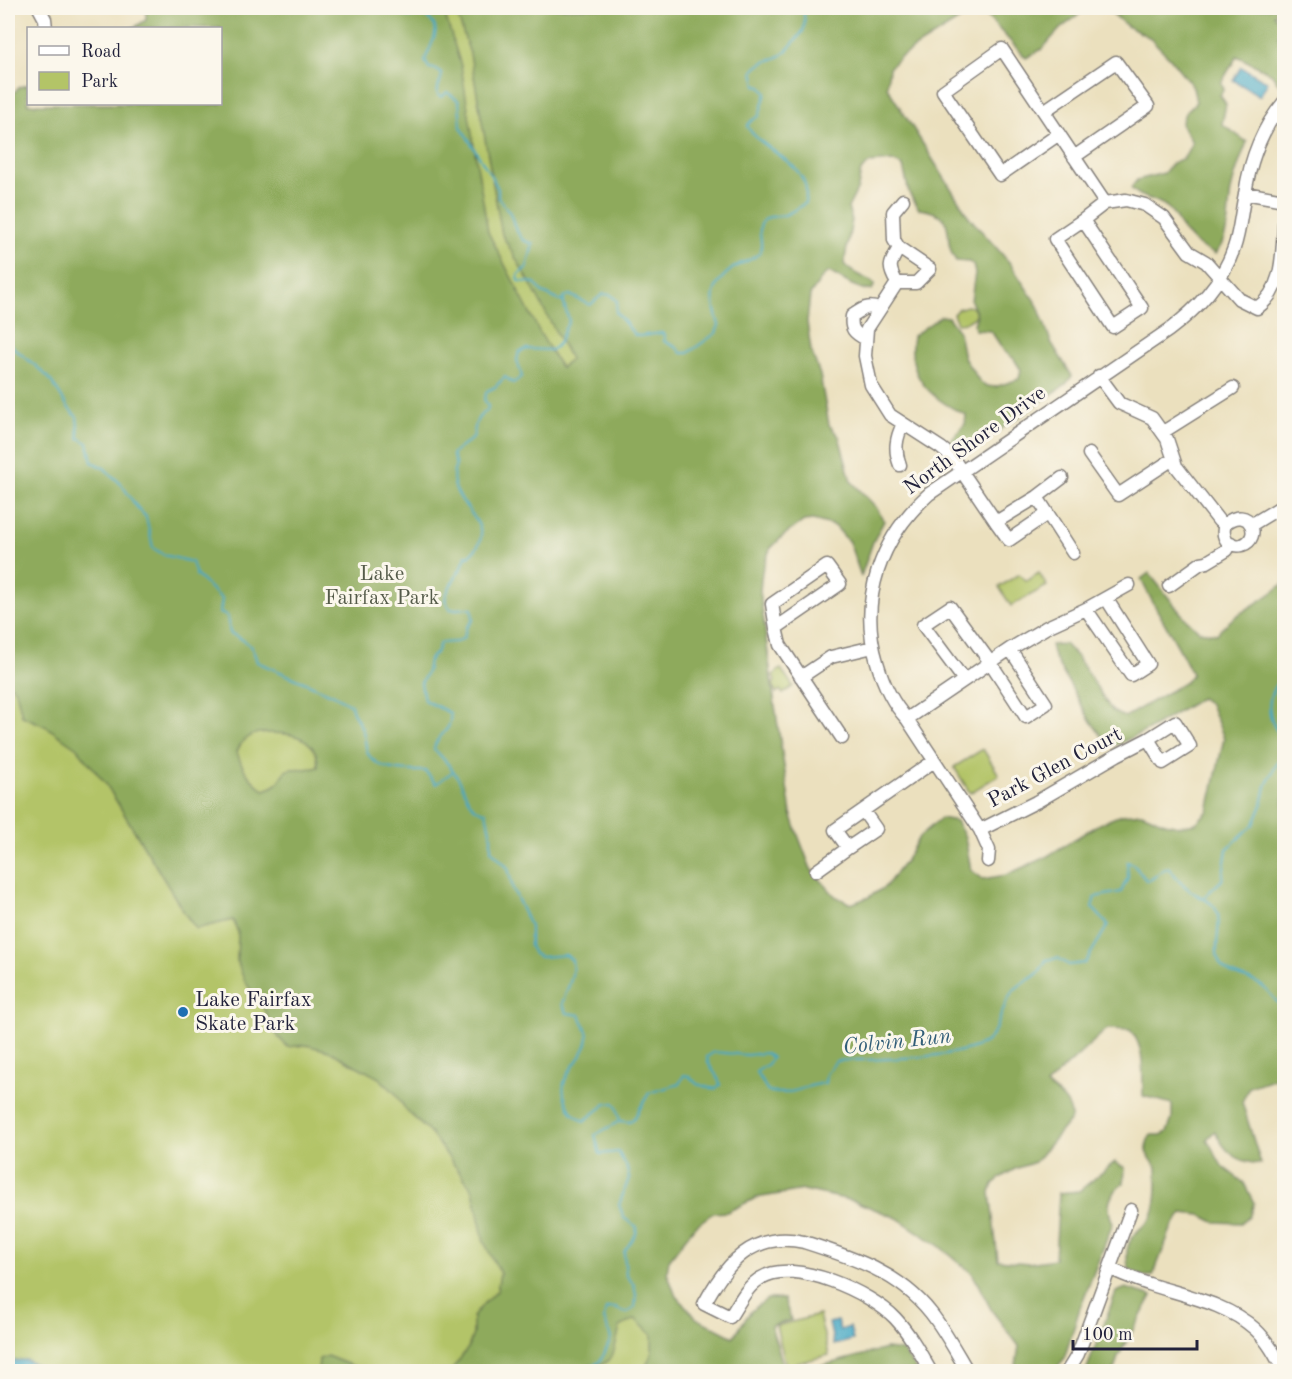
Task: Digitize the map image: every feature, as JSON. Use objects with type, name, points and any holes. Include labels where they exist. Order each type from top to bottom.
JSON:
[{"type":"street","points":[[39,8],[45,19],[46,27]]},
{"type":"street","points":[[1059,134],[1000,175],[943,91],[1002,49],[1044,111],[1105,203]]},
{"type":"street","points":[[1044,111],[1116,62],[1148,106],[1074,157]]},
{"type":"street","name":"North Shore Drive","points":[[988,861],[989,850],[980,830],[887,691],[873,647],[870,618],[876,574],[886,548],[916,505],[960,472],[1189,314],[1203,300],[1220,278],[1236,241],[1255,152],[1272,119],[1284,102]]},
{"type":"street","points":[[1245,193],[1284,200]]},
{"type":"street","points":[[897,283],[916,283],[930,268],[899,248],[894,240],[893,212],[903,200]]},
{"type":"street","points":[[1083,220],[1142,308],[1113,327],[1055,239],[1105,203],[1126,200],[1145,205],[1164,218],[1189,252],[1206,262],[1245,304],[1257,308],[1267,301],[1280,274],[1284,224]]},
{"type":"street","points":[[897,283],[890,271],[890,263],[899,248]]},
{"type":"street","points":[[897,283],[867,329],[865,356],[872,385],[890,415],[952,457],[960,472],[1009,540],[1047,513]]},
{"type":"street","points":[[866,339],[855,333],[851,325],[852,316],[864,308],[878,309]]},
{"type":"street","points":[[1099,376],[1119,403],[1152,418],[1163,432],[1176,466],[1218,521],[1225,524]]},
{"type":"street","points":[[1163,432],[1233,388]]},
{"type":"street","points":[[900,465],[896,456],[896,444],[903,424]]},
{"type":"street","points":[[1089,454],[1118,495],[1173,459]]},
{"type":"street","points":[[996,522],[1037,497],[1062,478]]},
{"type":"street","points":[[1037,497],[1073,553]]},
{"type":"street","points":[[1251,525],[1284,505]]},
{"type":"street","points":[[1239,516],[1246,519],[1253,532],[1250,540],[1244,544],[1232,543],[1225,537],[1225,524],[1231,518],[1239,516]]},
{"type":"street","points":[[1169,586],[1201,563],[1227,550],[1232,543]]},
{"type":"street","points":[[776,628],[840,584],[827,566],[772,604],[776,628],[780,645],[842,738]]},
{"type":"street","points":[[907,719],[1010,649],[1047,627],[1130,585]]},
{"type":"street","points":[[1086,609],[1131,675],[1148,664],[1106,598]]},
{"type":"street","points":[[964,680],[923,625],[950,607],[1026,717],[1046,704],[1010,649]]},
{"type":"street","points":[[801,677],[831,657],[873,647]]},
{"type":"street","name":"Park Glen Court","points":[[980,830],[1148,740]]},
{"type":"street","points":[[848,848],[835,830],[864,812],[934,761]]},
{"type":"street","points":[[816,871],[876,829],[864,812]]},
{"type":"street","points":[[1067,1371],[1078,1354],[1131,1210]]},
{"type":"street","points":[[931,1371],[906,1330],[880,1305],[850,1288],[803,1273],[782,1271],[764,1276],[750,1286],[730,1317],[704,1304],[729,1264],[747,1249],[771,1241],[804,1242],[876,1267],[900,1283],[933,1316],[968,1371]]},
{"type":"street","points":[[1110,1269],[1238,1316],[1266,1341],[1284,1371]]},
{"type":"green space","name":"Lake Fairfax Park","points":[[146,8],[443,8],[461,66],[488,232],[541,335],[561,368],[570,359],[502,235],[470,54],[455,8],[1106,8],[1081,13],[1060,29],[1042,49],[1026,58],[984,13],[964,17],[900,57],[889,68],[887,87],[969,217],[1009,262],[1038,306],[1051,342],[1072,376],[1066,384],[965,453],[954,449],[949,442],[965,424],[966,415],[932,394],[917,375],[913,363],[913,336],[941,316],[948,317],[959,332],[964,358],[980,382],[995,387],[1019,379],[1021,370],[1014,359],[1004,351],[991,331],[975,330],[977,315],[971,301],[975,273],[973,265],[969,262],[956,261],[951,252],[946,222],[933,212],[919,209],[909,193],[903,166],[892,161],[870,163],[861,171],[858,188],[848,208],[852,220],[844,264],[851,271],[875,284],[872,290],[865,290],[829,272],[823,276],[810,295],[807,322],[811,350],[820,375],[829,425],[839,436],[851,481],[876,507],[884,521],[873,542],[861,576],[849,542],[835,526],[813,520],[804,521],[770,549],[762,571],[760,591],[791,813],[811,869],[835,896],[851,904],[869,897],[886,886],[906,860],[919,837],[941,818],[956,821],[965,837],[971,870],[983,879],[1006,875],[1046,857],[1099,824],[1121,815],[1142,813],[1165,823],[1179,826],[1196,823],[1208,811],[1224,738],[1210,704],[1201,698],[1148,730],[1116,745],[1104,739],[1090,720],[1054,657],[1051,645],[1065,644],[1078,658],[1112,711],[1125,717],[1186,682],[1192,674],[1141,579],[1149,573],[1184,617],[1199,631],[1217,634],[1232,619],[1284,583],[1284,1075],[1249,1087],[1242,1102],[1261,1164],[1245,1161],[1233,1155],[1223,1145],[1215,1131],[1207,1139],[1222,1166],[1244,1183],[1254,1203],[1250,1215],[1241,1223],[1214,1222],[1201,1215],[1182,1213],[1171,1229],[1153,1276],[1143,1276],[1129,1269],[1128,1245],[1151,1219],[1156,1198],[1157,1167],[1149,1156],[1148,1139],[1151,1135],[1161,1135],[1167,1132],[1172,1119],[1172,1104],[1143,1096],[1141,1053],[1130,1030],[1107,1029],[1046,1085],[1067,1103],[1071,1119],[1035,1162],[1003,1176],[993,1184],[990,1192],[998,1260],[1028,1263],[1055,1259],[1059,1193],[1079,1191],[1115,1162],[1125,1168],[1124,1183],[1110,1201],[1109,1211],[1113,1223],[1080,1308],[1064,1359],[1054,1371],[1015,1371],[1019,1346],[992,1311],[972,1273],[939,1246],[897,1218],[854,1201],[804,1190],[756,1198],[727,1212],[713,1213],[694,1227],[669,1260],[667,1272],[675,1294],[696,1318],[733,1337],[751,1311],[767,1299],[784,1299],[791,1320],[771,1326],[785,1371],[644,1371],[652,1352],[652,1335],[635,1319],[620,1327],[614,1351],[607,1362],[602,1364],[570,1367],[567,1371],[451,1371],[468,1348],[473,1334],[473,1317],[497,1291],[500,1273],[484,1242],[473,1190],[431,1134],[406,1110],[395,1093],[379,1078],[329,1051],[306,1045],[288,1047],[278,1037],[260,1002],[245,982],[237,961],[238,933],[233,920],[196,929],[106,784],[77,748],[45,726],[22,716],[16,691],[8,683],[8,100],[19,87],[27,85],[27,105],[222,105],[222,27],[135,27],[146,20]],"holes":[[[258,733],[283,734],[306,741],[316,753],[318,767],[285,771],[277,784],[264,790],[247,773],[237,752],[243,742]]]},
{"type":"green space","name":"Lake Fairfax Park","points":[[363,8],[920,8],[728,349],[801,904],[494,945],[686,1328],[677,1371],[8,1371],[8,105],[222,105],[222,28]]},
{"type":"green space","points":[[1106,8],[1284,8],[1274,14],[1284,30],[1278,36],[1284,45],[1284,84],[1279,85],[1272,74],[1237,56],[1221,83],[1224,89],[1220,95],[1226,104],[1222,124],[1247,142],[1232,185],[1224,240],[1215,254],[1190,238],[1168,208],[1139,195],[1131,188],[1137,180],[1164,173],[1172,163],[1184,158],[1192,142],[1181,124],[1185,113],[1196,102],[1193,87],[1170,58],[1149,37],[1127,26]]},
{"type":"green space","points":[[972,307],[975,311],[975,317],[967,322],[957,323],[953,314],[958,309]]},
{"type":"green space","points":[[1039,573],[1047,586],[1011,606],[999,587],[1019,574],[1026,581]]},
{"type":"green space","points":[[781,669],[793,686],[783,694],[780,690],[776,693],[773,685],[775,681],[773,675]]},
{"type":"green space","points":[[983,749],[999,775],[970,793],[954,767]]},
{"type":"green space","points":[[1126,1288],[1152,1296],[1118,1357],[1114,1371],[1086,1371],[1116,1292]]},
{"type":"green space","points":[[819,1315],[829,1355],[786,1366],[776,1326]]},
{"type":"green space","points":[[886,1349],[903,1351],[917,1371],[801,1371]]},
{"type":"green space","points":[[327,1356],[365,1371],[318,1371],[319,1359]]},
{"type":"water","points":[[1241,67],[1268,82],[1260,96],[1233,80]]},
{"type":"water","points":[[837,1321],[840,1330],[850,1327],[853,1340],[834,1345],[829,1323]]},
{"type":"water","points":[[26,1360],[49,1371],[8,1371],[8,1361]]},
{"type":"waterway","points":[[390,8],[406,16],[414,17],[421,14],[434,24],[435,35],[425,61],[429,68],[442,74],[438,95],[442,97],[447,92],[459,101],[461,127],[493,179],[498,189],[498,197],[510,213],[516,230],[523,240],[533,244],[527,267],[518,275],[519,281],[535,283],[543,293],[563,302]]},
{"type":"waterway","name":"Colvin Run","points":[[620,1121],[614,1103],[606,1104],[584,1121],[573,1113],[568,1105],[563,1091],[564,1083],[586,1046],[588,1037],[580,1015],[567,1013],[562,1004],[571,977],[572,960],[566,955],[541,957],[534,954],[530,946],[530,926],[513,889],[508,868],[491,850],[491,836],[486,812],[471,804],[456,774],[434,749],[438,739],[449,725],[450,713],[424,700],[421,683],[427,672],[429,660],[436,653],[440,643],[456,642],[464,638],[466,628],[473,620],[472,609],[450,609],[445,600],[466,555],[469,556],[479,544],[481,533],[478,523],[456,491],[453,479],[456,465],[452,454],[473,438],[478,419],[487,411],[488,406],[484,399],[487,391],[505,377],[513,383],[522,377],[517,360],[519,352],[527,349],[551,350],[558,344],[569,322],[564,297],[570,295],[590,305],[603,294],[611,295],[617,301],[616,312],[635,335],[662,333],[665,336],[664,341],[681,353],[688,353],[716,333],[719,325],[713,298],[720,281],[732,269],[754,258],[760,252],[760,229],[763,221],[769,217],[788,214],[805,203],[805,184],[794,167],[760,141],[747,126],[759,116],[766,93],[756,85],[753,71],[762,63],[782,55],[800,35],[804,28],[805,8]]},
{"type":"waterway","points":[[8,342],[46,375],[77,417],[79,438],[88,443],[92,462],[104,468],[122,485],[146,517],[153,548],[164,555],[192,562],[196,575],[222,599],[220,613],[227,616],[230,633],[248,644],[257,662],[334,695],[351,705],[363,731],[368,754],[379,764],[394,769],[425,771],[436,784],[452,772]]},
{"type":"waterway","points":[[1284,675],[1273,691],[1269,707],[1273,724],[1284,739]]},
{"type":"waterway","points":[[1204,897],[1222,880],[1227,849],[1254,824],[1262,805],[1266,786],[1284,754]]},
{"type":"waterway","name":"Colvin Run","points":[[577,1372],[596,1364],[605,1352],[611,1338],[604,1319],[606,1309],[615,1308],[626,1313],[635,1308],[636,1295],[634,1285],[626,1275],[624,1252],[636,1234],[637,1227],[624,1218],[619,1205],[629,1178],[626,1165],[618,1152],[600,1154],[595,1135],[620,1121],[630,1122],[649,1093],[679,1084],[684,1075],[689,1076],[697,1084],[715,1089],[720,1085],[719,1080],[707,1057],[714,1052],[747,1055],[766,1053],[772,1058],[768,1064],[756,1072],[768,1091],[783,1093],[825,1083],[826,1074],[836,1061],[940,1055],[978,1046],[993,1034],[1006,1002],[1014,990],[1035,976],[1046,960],[1058,958],[1069,965],[1085,963],[1108,925],[1092,907],[1095,897],[1121,892],[1128,877],[1127,862],[1133,864],[1147,881],[1168,868],[1188,889],[1211,903],[1219,921],[1217,954],[1221,965],[1230,973],[1262,986],[1284,1009]]},
{"type":"place","name":"Lake Fairfax Skate Park","points":[[183,1012]]}]
